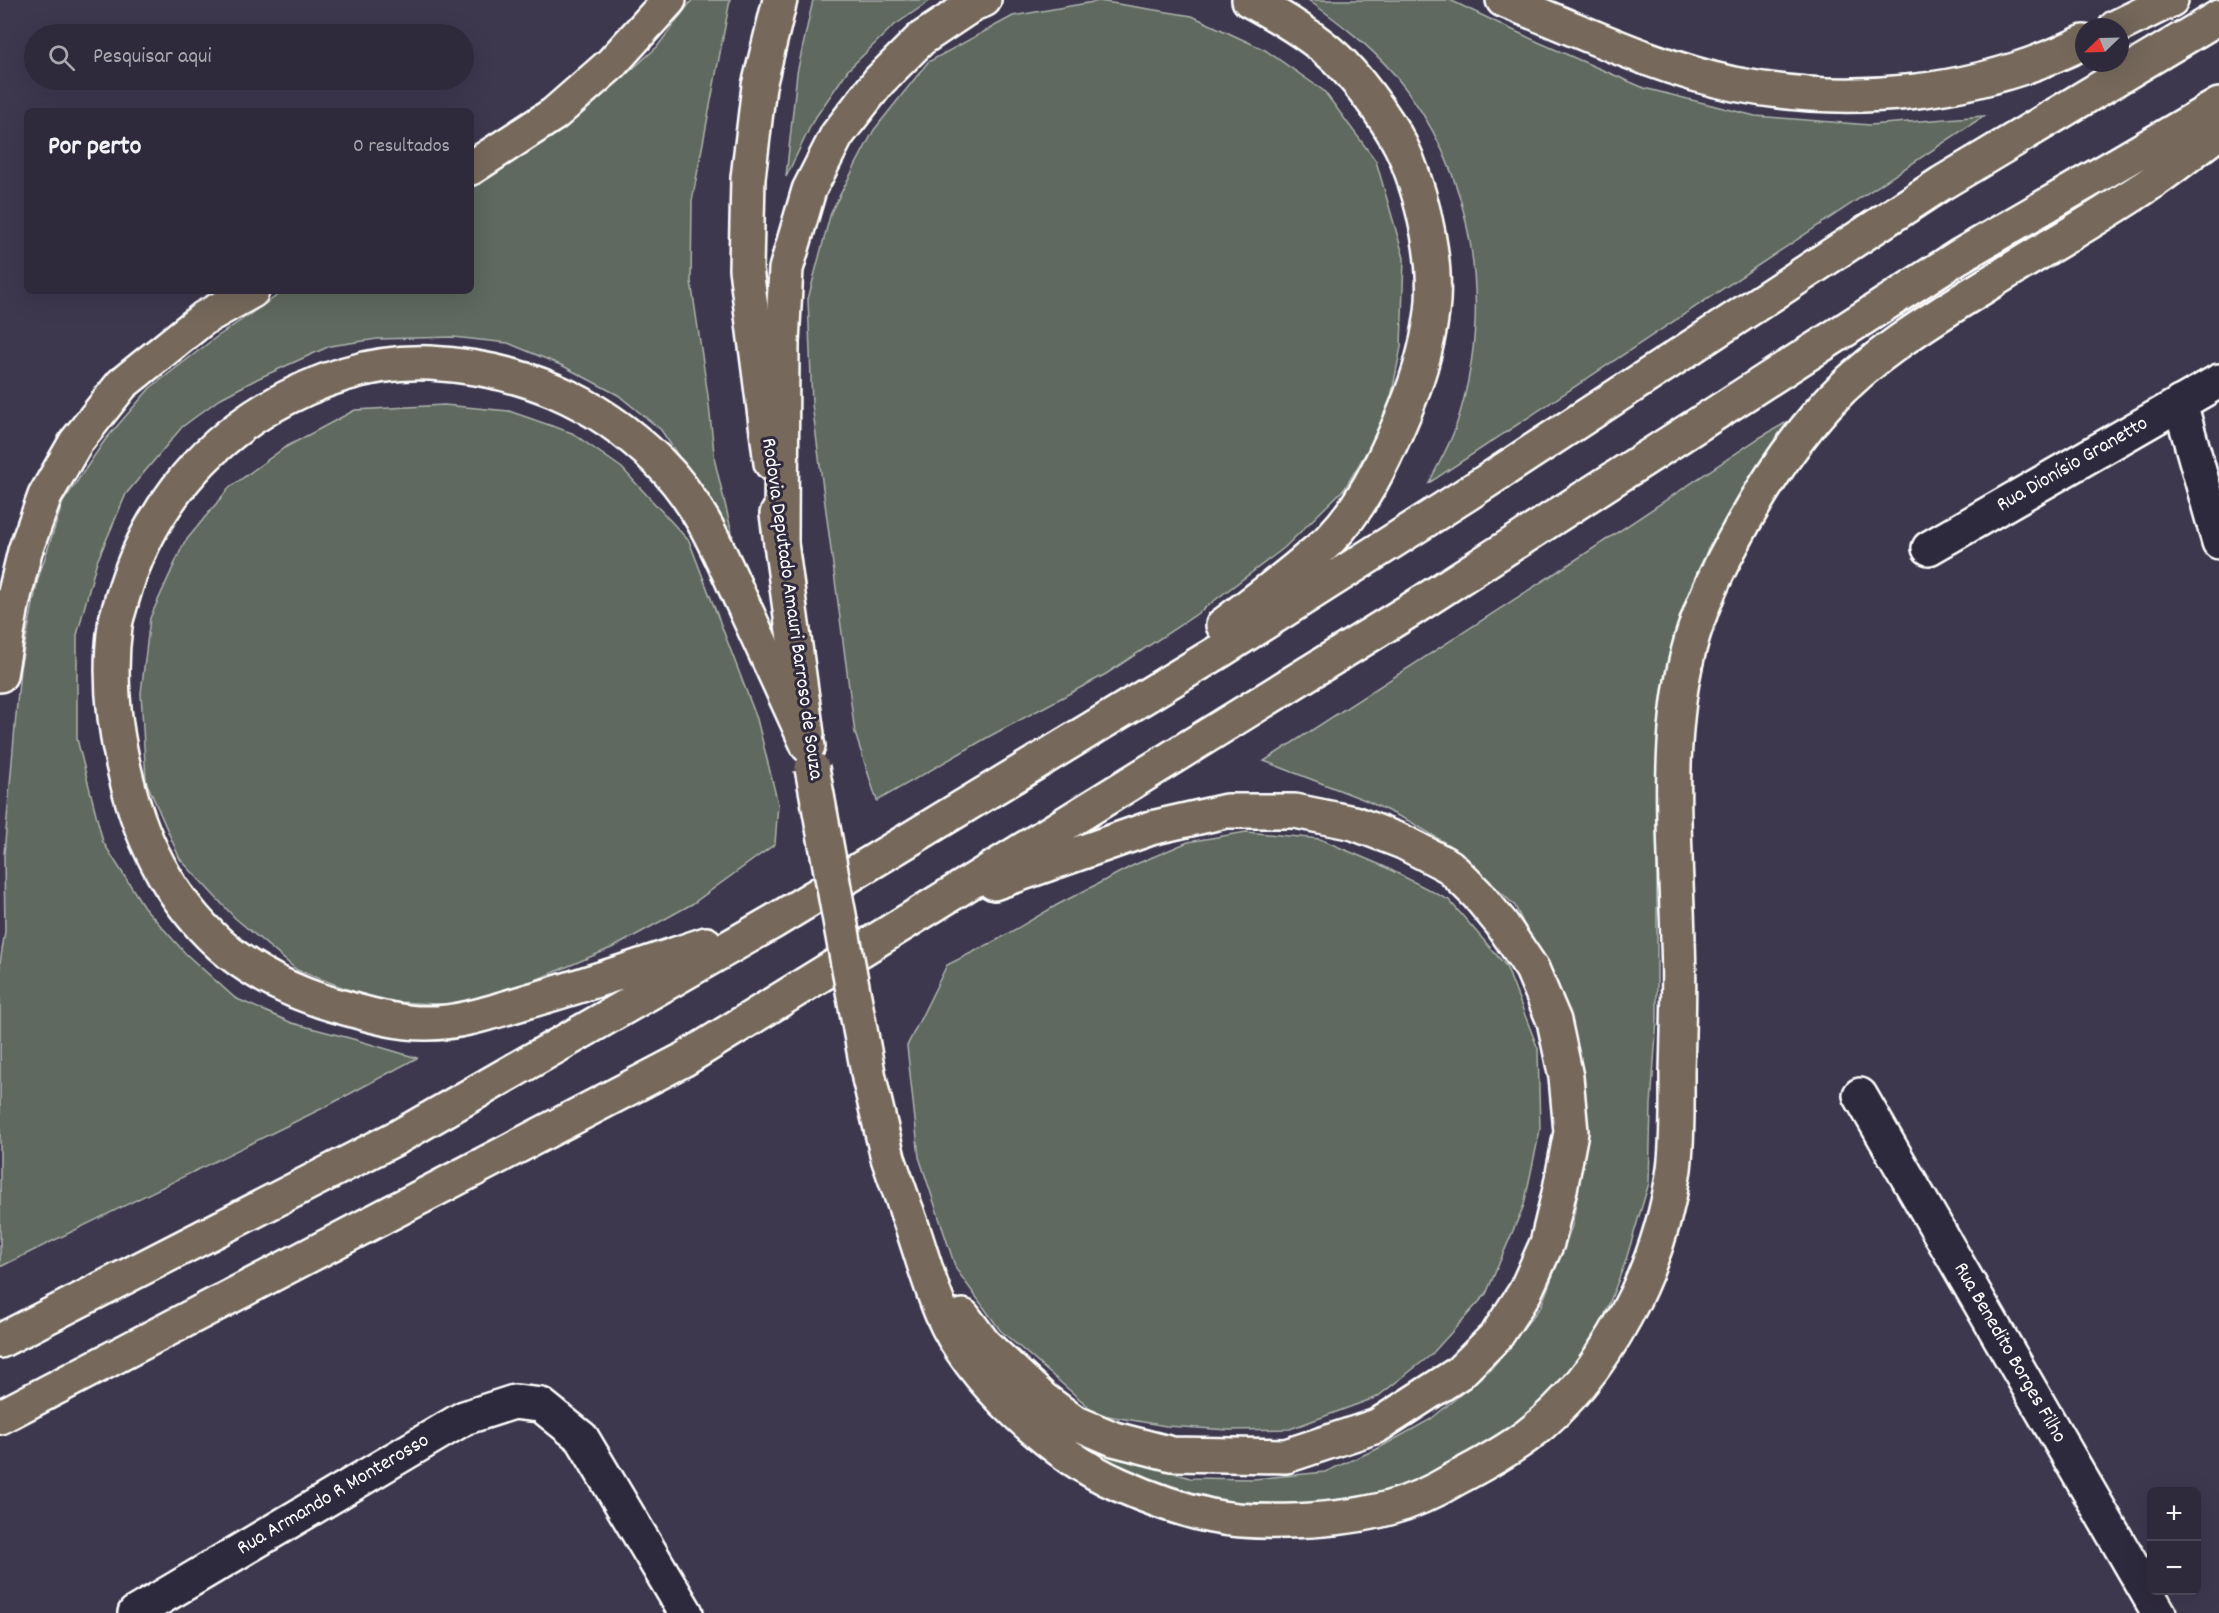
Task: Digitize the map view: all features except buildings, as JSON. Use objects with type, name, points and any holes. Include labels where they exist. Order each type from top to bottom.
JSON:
[{"type":"main road","points":[[474,166],[554,114],[611,64],[669,0]]},
{"type":"main road","name":"Rodovia Deputado Amauri Barroso de Souza","points":[[780,0],[759,86],[748,178],[746,269],[810,757],[869,1078],[888,1158],[908,1212]]},
{"type":"main road","points":[[781,544],[782,343],[786,269],[809,190],[837,135],[879,81],[921,39],[975,3],[984,0]]},
{"type":"main road","points":[[982,796],[1174,662],[1277,585],[1332,538],[1354,509],[1372,479],[1392,442],[1415,389],[1432,310],[1432,261],[1422,205],[1405,156],[1381,114],[1341,63],[1292,24],[1249,0]]},
{"type":"main road","points":[[1503,0],[1663,64],[1732,84],[1802,94],[1862,96],[1929,89],[1995,75],[2055,56],[2075,46]]},
{"type":"main road","points":[[2129,21],[2171,0]]},
{"type":"main road","points":[[0,1341],[398,1137],[773,922],[1220,651],[1467,494],[1942,183],[2219,17]]},
{"type":"main road","points":[[0,1417],[683,1060],[1413,609],[1958,257],[2219,105]]},
{"type":"main road","points":[[908,1212],[943,1316],[966,1357],[998,1396],[1041,1435],[1100,1476],[1151,1499],[1215,1517],[1280,1521],[1334,1518],[1389,1508],[1439,1488],[1493,1459],[1531,1432],[1570,1393],[1600,1357],[1630,1311],[1663,1222],[1674,1167],[1677,1107],[1679,947],[1674,844],[1675,738],[1685,667],[1703,602],[1731,545],[1755,502],[1789,452],[1828,403],[1877,357],[1926,323],[2146,186],[2219,132]]},
{"type":"main road","points":[[0,675],[12,605],[25,551],[45,496],[76,442],[122,384],[204,318],[247,294]]},
{"type":"main road","points":[[773,922],[543,998],[449,1022],[419,1023],[366,1014],[314,1000],[269,979],[229,951],[193,916],[164,876],[143,837],[129,792],[116,736],[112,673],[115,624],[132,565],[160,511],[198,464],[240,425],[290,395],[343,374],[373,367],[408,362],[499,371],[545,386],[597,411],[660,463],[689,498],[710,532],[810,757]]},
{"type":"main road","points":[[908,1212],[938,1282],[984,1344],[1043,1399],[1074,1422],[1114,1439],[1172,1454],[1286,1456],[1377,1426],[1459,1373],[1497,1335],[1525,1292],[1547,1244],[1571,1132],[1566,1077],[1554,1021],[1532,969],[1501,922],[1449,866],[1403,842],[1354,823],[1294,811],[1226,811],[1151,828],[933,905]]},
{"type":"street","name":"Rua Dionísio Granetto","points":[[1929,548],[2219,381]]},
{"type":"street","points":[[2180,403],[2219,542]]},
{"type":"street","name":"Rua Benedito Borges Filho","points":[[1860,1095],[2159,1613]]},
{"type":"street","name":"Rua Armando R Monterosso","points":[[135,1613],[464,1418],[514,1402],[541,1405],[582,1438],[686,1613]]},
{"type":"green space","points":[[692,0],[730,0],[692,201],[691,281],[715,462],[733,537],[661,430],[618,395],[563,366],[508,343],[453,337],[377,339],[330,346],[221,398],[182,427],[126,494],[96,564],[77,635],[77,739],[103,842],[144,907],[186,954],[235,998],[292,1023],[417,1058],[327,1106],[0,1267],[0,963],[5,931],[4,854],[20,669],[38,579],[63,502],[105,440],[150,388],[215,338],[280,294],[474,294],[474,184],[589,108],[657,47]]},
{"type":"green space","points":[[813,0],[931,0],[892,27],[848,70],[813,121],[786,177],[797,73]]},
{"type":"green space","points":[[1308,0],[1450,0],[1538,42],[1644,88],[1755,116],[1870,125],[1984,116],[1429,483],[1456,426],[1468,381],[1474,334],[1475,288],[1470,242],[1459,197],[1443,153],[1422,112],[1394,74],[1353,34]]},
{"type":"green space","points":[[1099,1],[1192,16],[1265,50],[1324,91],[1376,161],[1404,258],[1401,347],[1387,418],[1345,488],[1284,548],[1194,616],[1106,674],[990,736],[877,801],[855,733],[812,404],[808,299],[831,212],[874,130],[928,62],[1013,16]]},
{"type":"green space","points":[[444,405],[509,411],[572,433],[622,468],[689,541],[757,719],[778,804],[775,844],[692,904],[616,946],[474,1006],[379,1001],[297,970],[235,918],[180,859],[146,781],[141,693],[150,618],[184,543],[229,488],[284,448],[355,410]]},
{"type":"green space","points":[[1808,410],[1751,482],[1707,550],[1679,630],[1657,793],[1657,1019],[1651,1105],[1649,1183],[1625,1263],[1602,1322],[1567,1374],[1517,1426],[1454,1464],[1386,1492],[1327,1506],[1282,1510],[1187,1497],[1100,1460],[1052,1420],[1142,1463],[1190,1478],[1254,1479],[1325,1472],[1377,1449],[1431,1419],[1491,1369],[1541,1306],[1572,1226],[1588,1136],[1576,1047],[1552,982],[1515,906],[1457,850],[1411,822],[1365,800],[1264,761],[1597,546],[1759,438]]},
{"type":"green space","points":[[1246,832],[1320,839],[1383,866],[1449,900],[1506,966],[1538,1049],[1540,1130],[1524,1205],[1486,1294],[1431,1355],[1377,1397],[1290,1429],[1229,1430],[1166,1426],[1097,1414],[1000,1330],[956,1269],[919,1157],[907,1046],[947,965],[1134,865],[1188,842]]}]
